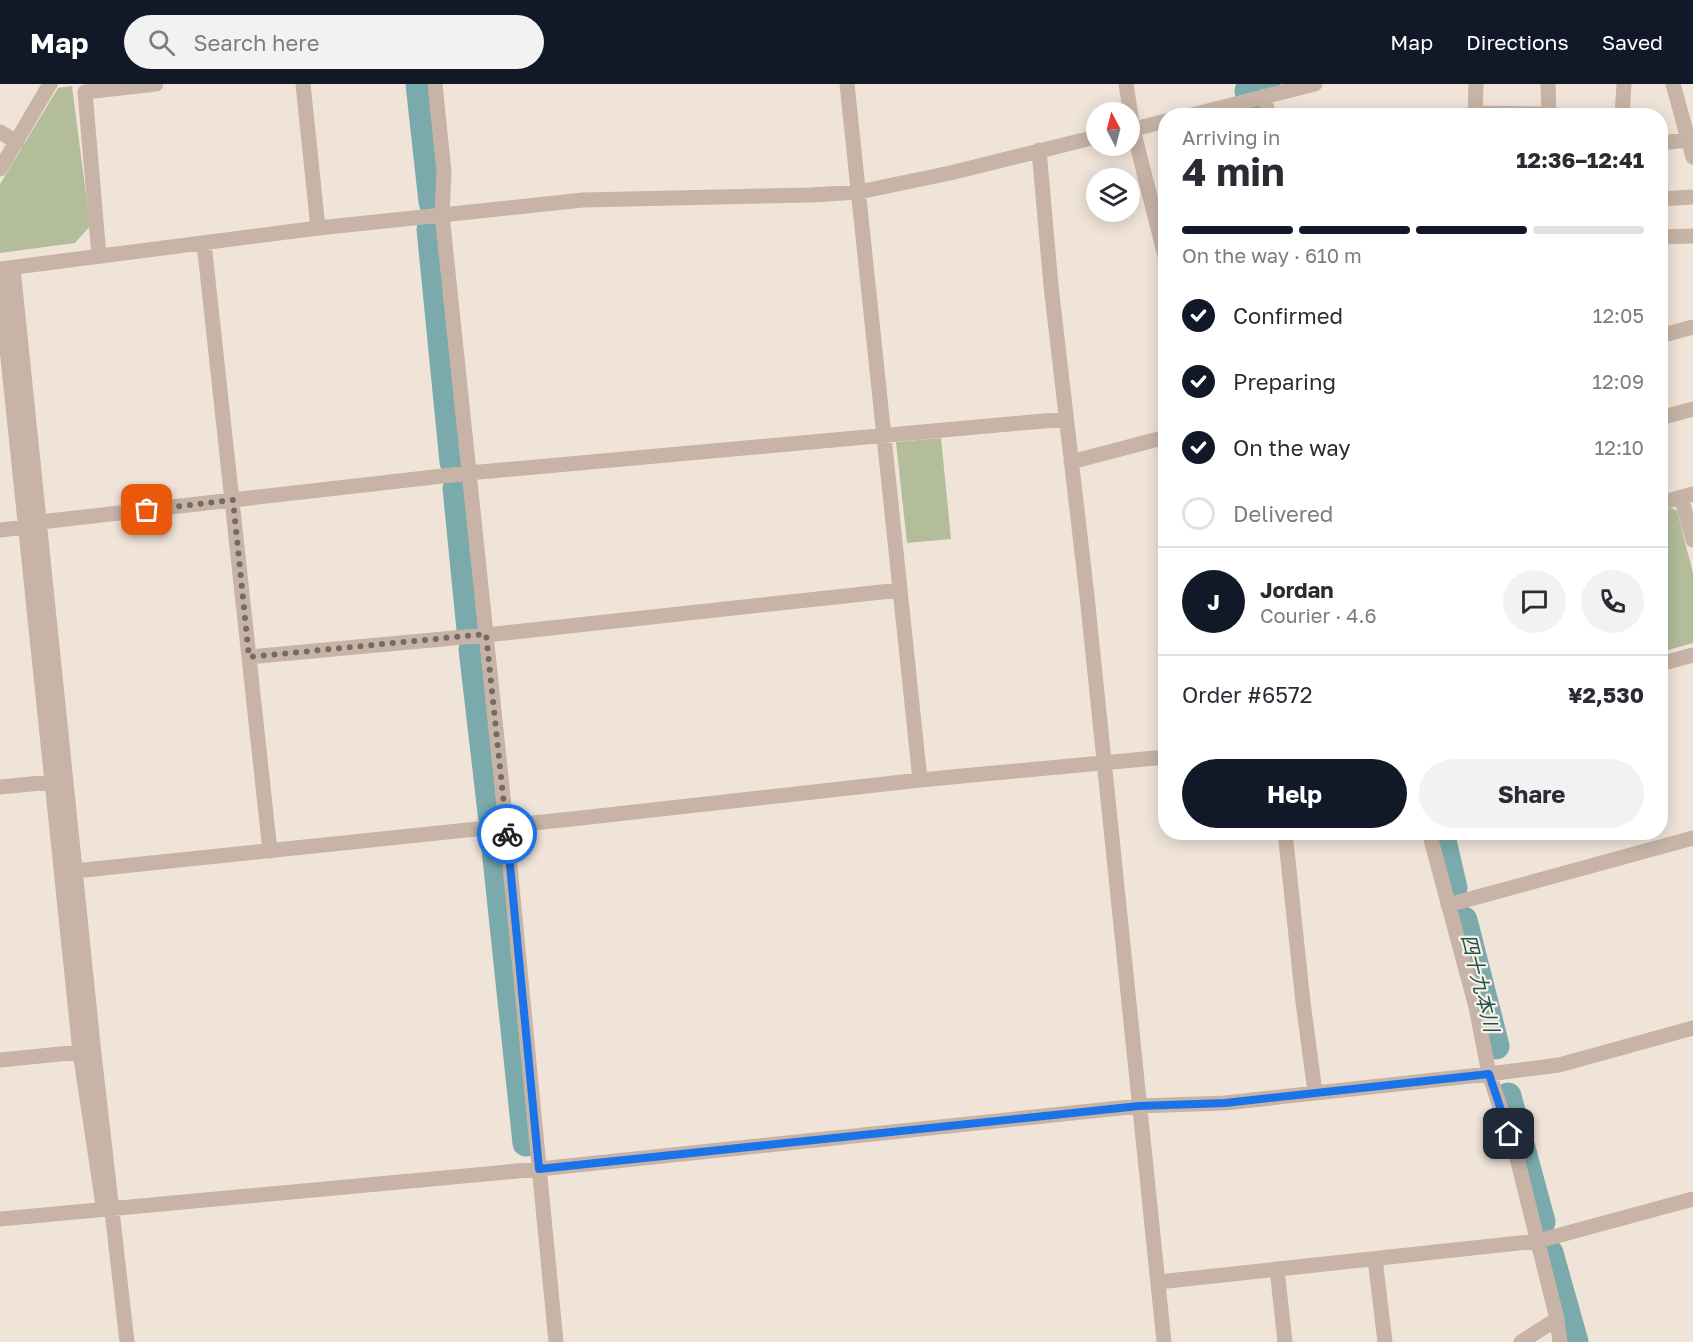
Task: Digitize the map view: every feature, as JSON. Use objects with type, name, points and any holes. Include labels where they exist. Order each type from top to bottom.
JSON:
[{"type":"street","points":[[0,169],[50,84]]},
{"type":"street","points":[[99,256],[86,92],[156,84]]},
{"type":"street","points":[[303,84],[318,228]]},
{"type":"street","points":[[435,84],[444,172],[442,215],[506,825],[556,1342]]},
{"type":"street","points":[[847,84],[920,780]]},
{"type":"street","points":[[1126,84],[1128,102]]},
{"type":"street","points":[[1218,108],[1315,84]]},
{"type":"street","points":[[1475,108],[1476,84]]},
{"type":"street","points":[[1548,84],[1549,108]]},
{"type":"street","points":[[1622,108],[1624,84]]},
{"type":"street","points":[[1673,84],[1687,116],[1688,140],[1693,157]]},
{"type":"street","points":[[1264,96],[1267,108]]},
{"type":"street","points":[[1140,128],[1158,123]]},
{"type":"street","points":[[0,132],[17,142]]},
{"type":"street","points":[[127,1342],[108,1210],[80,1052],[52,782],[32,525],[7,268],[318,228],[583,200],[859,192],[950,173],[1086,139]]},
{"type":"street","points":[[1668,142],[1688,140]]},
{"type":"street","points":[[1039,150],[1051,286],[1104,763],[1164,1342]]},
{"type":"street","points":[[1138,156],[1158,230]]},
{"type":"street","points":[[1668,199],[1693,197]]},
{"type":"street","points":[[1668,237],[1693,236]]},
{"type":"street","points":[[204,243],[270,851]]},
{"type":"street","points":[[0,281],[75,871],[108,1210],[117,1342]]},
{"type":"street","points":[[1668,334],[1693,327]]},
{"type":"street","points":[[1668,416],[1693,409]]},
{"type":"street","points":[[0,530],[469,473],[1066,419]]},
{"type":"street","points":[[1071,462],[1158,439]]},
{"type":"street","points":[[1668,501],[1687,496],[1693,540]]},
{"type":"street","points":[[249,657],[900,590]]},
{"type":"street","points":[[1668,662],[1693,655]]},
{"type":"street","points":[[75,871],[920,780],[1158,758]]},
{"type":"street","points":[[0,787],[52,782]]},
{"type":"street","points":[[1449,906],[1693,838]]},
{"type":"street","points":[[1286,840],[1315,1092]]},
{"type":"street","points":[[1431,840],[1476,1007],[1489,1074],[1516,1154],[1557,1319],[1560,1342]]},
{"type":"street","points":[[0,1219],[539,1169],[1139,1106],[1225,1103],[1489,1074],[1559,1065],[1693,1028]]},
{"type":"street","points":[[0,1060],[80,1052]]},
{"type":"street","points":[[1158,1282],[1538,1241],[1693,1199]]},
{"type":"street","points":[[1375,1259],[1384,1342]]},
{"type":"street","points":[[1277,1269],[1285,1342]]},
{"type":"street","points":[[1521,1342],[1557,1319]]},
{"type":"green space","points":[[72,86],[90,226],[75,243],[0,253],[0,184],[58,88]]},
{"type":"green space","points":[[941,438],[951,539],[907,543],[896,442]]},
{"type":"green space","points":[[1668,509],[1677,511],[1693,573],[1693,643],[1668,650]]},
{"type":"waterway","points":[[419,84],[432,202]]},
{"type":"waterway","name":"四十九本川","points":[[1248,91],[1267,84]]},
{"type":"waterway","points":[[430,229],[453,462]]},
{"type":"waterway","points":[[456,488],[470,630]]},
{"type":"waterway","points":[[472,649],[492,821]]},
{"type":"waterway","points":[[494,839],[526,1143]]},
{"type":"waterway","name":"四十九本川","points":[[1443,840],[1454,888]]},
{"type":"waterway","name":"四十九本川","points":[[1464,920],[1496,1046]]},
{"type":"waterway","name":"四十九本川","points":[[1508,1096],[1542,1222]]},
{"type":"waterway","name":"四十九本川","points":[[1550,1253],[1575,1342]]},
{"type":"way so far","points":[[147,510],[233,500],[249,657],[486,634],[507,834]]},
{"type":"route","points":[[507,834],[539,1169],[1139,1106],[1225,1103],[1489,1074],[1509,1134]]}]
